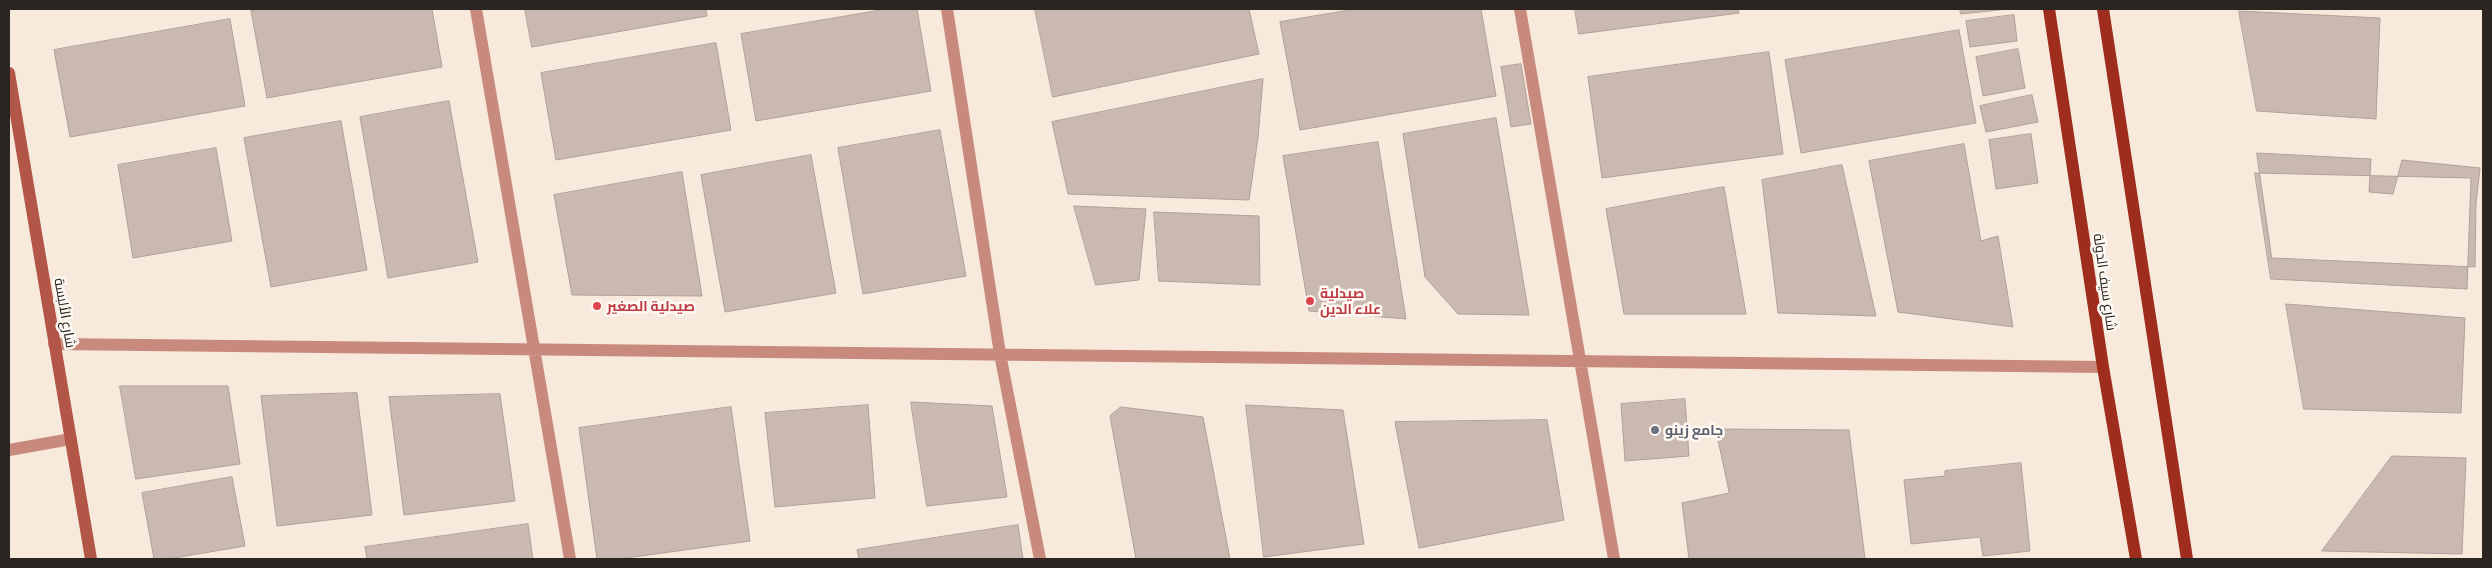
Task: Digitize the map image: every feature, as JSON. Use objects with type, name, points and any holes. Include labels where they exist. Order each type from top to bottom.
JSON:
[{"type":"main road","name":"شارع سيف الدولة","points":[[2049,9],[2103,367],[2136,559]]},
{"type":"main road","points":[[2103,9],[2187,559]]},
{"type":"main road","name":"شارع الألبسة","points":[[9,73],[91,559]]},
{"type":"street","points":[[476,9],[570,559]]},
{"type":"street","points":[[947,9],[1000,354],[1040,559]]},
{"type":"street","points":[[1520,9],[1614,559]]},
{"type":"street","points":[[54,344],[2103,367]]},
{"type":"street","points":[[9,450],[71,439]]},
{"type":"building","points":[[263,9],[432,9],[442,67],[267,98],[251,11]]},
{"type":"building","points":[[525,9],[706,9],[707,16],[532,47]]},
{"type":"building","points":[[887,9],[917,9],[931,91],[756,121],[741,34]]},
{"type":"building","points":[[1035,9],[1249,9],[1259,54],[1053,97]]},
{"type":"building","points":[[1356,9],[1481,9],[1496,96],[1300,130],[1280,22]]},
{"type":"building","points":[[1575,9],[1738,9],[1739,13],[1579,34]]},
{"type":"building","points":[[1960,9],[2008,9],[1961,14]]},
{"type":"building","points":[[2239,11],[2380,18],[2376,119],[2257,111]]},
{"type":"building","points":[[2014,15],[2017,41],[1970,47],[1966,21]]},
{"type":"building","points":[[230,19],[245,106],[70,137],[54,50]]},
{"type":"building","points":[[1959,30],[1976,123],[1801,153],[1785,60]]},
{"type":"building","points":[[716,43],[731,130],[556,160],[541,73]]},
{"type":"building","points":[[2018,49],[2025,88],[1983,96],[1976,57]]},
{"type":"building","points":[[1769,52],[1783,154],[1602,178],[1588,77]]},
{"type":"building","points":[[1521,64],[1531,124],[1511,127],[1501,67]]},
{"type":"building","points":[[1263,79],[1258,138],[1249,200],[1068,194],[1052,122]]},
{"type":"building","points":[[2032,95],[2038,122],[1986,132],[1980,106]]},
{"type":"building","points":[[449,101],[478,262],[388,278],[360,117]]},
{"type":"building","points":[[1496,118],[1529,315],[1458,314],[1425,277],[1403,134]]},
{"type":"building","points":[[341,121],[367,270],[271,287],[244,138]]},
{"type":"building","points":[[940,130],[966,276],[863,294],[838,148]]},
{"type":"building","points":[[2031,134],[2038,183],[1996,189],[1989,140]]},
{"type":"building","points":[[1378,142],[1406,319],[1309,311],[1283,156]]},
{"type":"building","points":[[1964,144],[1981,241],[1998,236],[2013,327],[1898,312],[1869,161]]},
{"type":"building","points":[[216,148],[232,241],[133,258],[118,165]]},
{"type":"building","points":[[2257,153],[2371,159],[2369,192],[2393,194],[2402,160],[2480,168],[2476,203],[2475,267],[2272,258]]},
{"type":"building","points":[[811,155],[836,293],[725,312],[701,175]]},
{"type":"building","points":[[1842,165],[1876,316],[1778,313],[1762,180]]},
{"type":"building","points":[[682,172],[702,296],[572,295],[554,195]]},
{"type":"building","points":[[2255,173],[2471,178],[2467,289],[2271,279]]},
{"type":"building","points":[[1724,187],[1746,314],[1624,314],[1606,209]]},
{"type":"building","points":[[1074,206],[1146,209],[1139,280],[1096,285]]},
{"type":"building","points":[[1154,212],[1259,216],[1260,285],[1159,281]]},
{"type":"building","points":[[2286,304],[2465,318],[2461,413],[2304,409]]},
{"type":"building","points":[[120,386],[228,386],[240,464],[136,479]]},
{"type":"building","points":[[357,393],[372,515],[277,526],[261,396]]},
{"type":"building","points":[[500,394],[515,501],[404,515],[389,397]]},
{"type":"building","name":"جامع زينو","points":[[1685,399],[1689,456],[1625,461],[1621,404]]},
{"type":"building","points":[[911,402],[992,406],[1007,497],[927,506]]},
{"type":"building","points":[[868,405],[875,498],[775,507],[765,413]]},
{"type":"building","points":[[1246,405],[1343,410],[1364,544],[1264,557]]},
{"type":"building","points":[[731,407],[750,541],[619,559],[597,559],[579,428]]},
{"type":"building","points":[[1121,407],[1203,417],[1230,559],[1136,559],[1110,416]]},
{"type":"building","points":[[1547,420],[1564,520],[1419,548],[1395,422]]},
{"type":"building","points":[[1716,429],[1849,430],[1865,559],[1689,559],[1682,503],[1729,493]]},
{"type":"building","points":[[2392,456],[2466,458],[2462,554],[2322,551]]},
{"type":"building","points":[[2021,463],[2030,551],[1983,556],[1980,537],[1911,544],[1904,480],[1945,476],[1945,471]]},
{"type":"building","points":[[232,477],[245,546],[168,559],[154,559],[142,493]]},
{"type":"building","points":[[528,524],[533,559],[367,559],[365,547]]},
{"type":"building","points":[[1018,525],[1023,559],[859,559],[857,550]]},
{"type":"place","name":"صيدلية علاء الدين","points":[[1310,301]]},
{"type":"place","name":"صيدلية الصغير","points":[[597,306]]},
{"type":"place","name":"جامع زينو","points":[[1655,430]]}]
